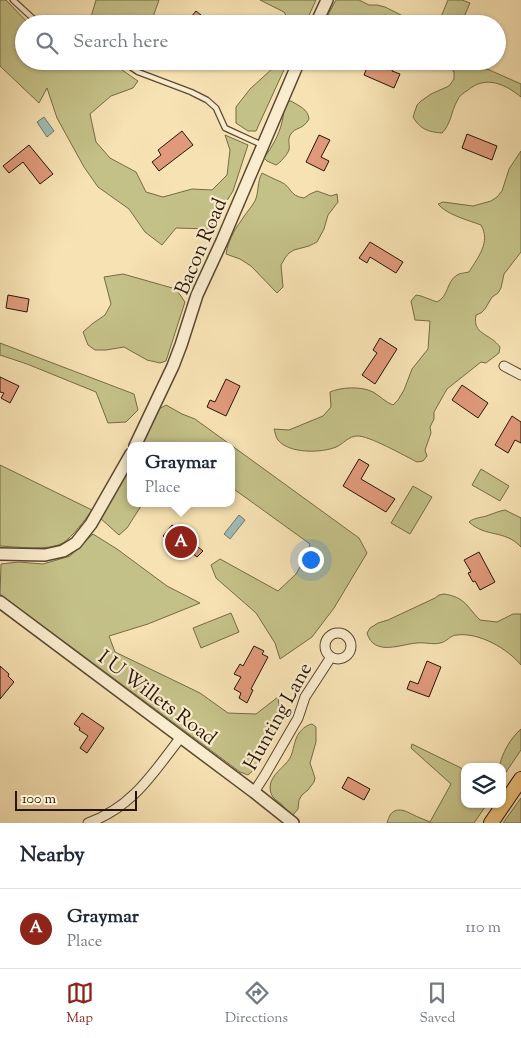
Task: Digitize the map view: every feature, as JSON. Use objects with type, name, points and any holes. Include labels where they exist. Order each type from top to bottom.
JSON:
[{"type":"main road","points":[[491,823],[521,779]]},
{"type":"street","points":[[320,15],[327,0]]},
{"type":"street","name":"Bacon Road","points":[[137,442],[173,366],[197,295],[296,70]]},
{"type":"street","points":[[504,366],[521,375]]},
{"type":"street","points":[[0,554],[45,555],[64,551],[76,543],[91,524],[127,461]]},
{"type":"street","name":"I U Willets Road","points":[[0,602],[293,823]]},
{"type":"street","name":"Hunting Lane","points":[[254,792],[266,775],[298,718],[305,697],[331,657]]},
{"type":"street","points":[[88,823],[114,811],[142,788],[182,738]]},
{"type":"lane","points":[[13,0],[29,15]]},
{"type":"lane","points":[[135,70],[207,100],[216,108],[226,128],[263,146]]},
{"type":"shaded area","points":[[0,0],[6,0],[20,15],[15,15],[15,70],[122,70],[138,81],[133,88],[111,96],[90,114],[96,142],[110,158],[136,172],[146,192],[163,197],[192,189],[212,190],[227,175],[230,150],[225,135],[248,145],[233,191],[209,229],[176,228],[162,245],[145,232],[129,209],[98,187],[84,167],[57,118],[47,88],[39,103],[0,66]]},
{"type":"shaded area","points":[[96,0],[159,0],[154,15],[92,15]]},
{"type":"shaded area","points":[[260,0],[316,0],[309,15],[286,15],[284,12]]},
{"type":"shaded area","points":[[336,0],[359,0],[369,5],[385,7],[401,15],[328,15]]},
{"type":"shaded area","points":[[448,0],[462,0],[470,3],[465,15],[442,15]]},
{"type":"shaded area","points":[[271,70],[284,70],[256,131],[248,131],[236,123],[236,107],[250,89]]},
{"type":"shaded area","points":[[452,70],[489,70],[521,84],[521,97],[508,88],[495,83],[488,82],[475,85],[459,98],[442,133],[425,129],[413,117],[417,105],[431,94],[449,86],[454,79]]},
{"type":"shaded area","points":[[291,101],[305,110],[309,119],[291,134],[289,150],[276,165],[264,158],[279,132],[286,102]]},
{"type":"shaded area","points":[[521,151],[521,252],[504,274],[498,293],[492,297],[481,313],[476,315],[475,322],[479,330],[500,347],[499,353],[486,363],[481,362],[447,389],[434,412],[434,419],[430,427],[431,433],[425,450],[427,456],[423,461],[417,462],[378,442],[357,436],[351,437],[336,447],[323,450],[297,450],[283,445],[277,439],[274,429],[289,430],[323,416],[331,407],[330,392],[335,390],[357,388],[368,390],[393,405],[398,400],[412,369],[428,349],[430,321],[415,320],[411,301],[416,295],[437,302],[441,299],[453,278],[458,274],[469,272],[484,243],[484,231],[481,225],[452,214],[438,204],[443,202],[473,206],[491,201],[502,191],[509,169]]},
{"type":"shaded area","points":[[262,173],[285,184],[299,197],[304,198],[317,191],[331,196],[337,194],[338,202],[328,215],[324,229],[317,242],[294,250],[285,258],[281,265],[283,287],[277,293],[251,266],[240,259],[226,254],[234,232],[255,201]]},
{"type":"shaded area","points":[[123,274],[176,289],[185,302],[166,361],[160,363],[147,360],[124,347],[95,350],[88,345],[83,332],[105,315],[111,304],[104,277]]},
{"type":"shaded area","points":[[0,343],[134,394],[138,410],[126,422],[108,423],[96,392],[0,355]]},
{"type":"shaded area","points":[[166,405],[195,419],[227,442],[143,442],[159,409]]},
{"type":"shaded area","points":[[235,448],[359,538],[367,553],[334,608],[312,637],[280,659],[275,643],[256,613],[216,578],[211,565],[220,559],[278,591],[296,574],[310,544],[235,490]]},
{"type":"shaded area","points":[[0,465],[92,510],[83,523],[63,543],[50,547],[33,548],[0,546]]},
{"type":"shaded area","points":[[481,469],[509,486],[500,501],[472,485]]},
{"type":"shaded area","points":[[127,470],[127,507],[140,507],[127,528],[119,535],[100,518]]},
{"type":"shaded area","points":[[413,486],[432,497],[410,534],[391,523]]},
{"type":"shaded area","points":[[505,510],[521,518],[521,547],[515,541],[502,535],[482,530],[469,522],[476,518]]},
{"type":"shaded area","points":[[93,534],[117,549],[167,586],[200,603],[148,624],[109,636],[115,652],[200,693],[228,713],[256,714],[278,697],[281,723],[257,767],[248,775],[240,772],[0,594],[1,564],[19,562],[43,564],[70,556]]},
{"type":"shaded area","points":[[444,594],[461,600],[480,620],[497,622],[513,614],[521,614],[521,665],[501,648],[474,636],[455,635],[437,644],[417,643],[382,647],[376,645],[367,633],[370,628],[378,623]]},
{"type":"shaded area","points":[[231,613],[239,632],[201,648],[193,628]]},
{"type":"shaded area","points":[[312,724],[316,727],[316,742],[310,763],[315,778],[308,790],[302,795],[299,800],[298,809],[292,816],[272,796],[271,782],[290,758],[299,733],[305,727]]},
{"type":"shaded area","points":[[521,729],[521,750],[506,772],[506,763],[500,763],[502,756]]},
{"type":"shaded area","points":[[412,744],[461,768],[461,808],[484,808],[474,823],[387,823],[390,815],[397,810],[408,812],[430,822],[451,784],[411,748]]},
{"type":"shaded area","points":[[521,798],[521,823],[503,823]]},
{"type":"water","points":[[44,117],[54,131],[47,137],[37,122]]},
{"type":"water","points":[[239,515],[245,520],[230,539],[224,534]]},
{"type":"building","points":[[196,11],[201,15],[193,15]]},
{"type":"building","points":[[366,70],[392,70],[400,74],[394,88],[364,75]]},
{"type":"building","points":[[182,131],[193,145],[159,171],[152,162],[161,155],[158,150]]},
{"type":"building","points":[[467,134],[497,146],[492,160],[462,148]]},
{"type":"building","points":[[319,135],[330,140],[321,157],[329,161],[324,171],[306,162]]},
{"type":"building","points":[[29,145],[53,174],[40,184],[23,162],[9,173],[3,166]]},
{"type":"building","points":[[370,242],[403,262],[396,273],[370,257],[367,263],[359,258]]},
{"type":"building","points":[[8,295],[29,299],[27,312],[6,308]]},
{"type":"building","points":[[380,338],[397,349],[375,384],[362,375],[377,353],[373,350]]},
{"type":"building","points":[[0,377],[19,386],[10,403],[1,398],[4,393],[0,392]]},
{"type":"building","points":[[226,379],[240,386],[226,416],[207,407],[210,400],[215,402]]},
{"type":"building","points":[[462,385],[488,403],[478,418],[452,400]]},
{"type":"building","points":[[512,416],[521,422],[521,443],[515,440],[508,453],[495,445]]},
{"type":"building","points":[[359,459],[369,465],[361,479],[395,499],[386,512],[343,486]]},
{"type":"building","points":[[172,525],[203,551],[197,557],[182,545],[179,548],[163,536]]},
{"type":"building","points":[[479,552],[495,582],[480,590],[468,573],[471,572],[464,560]]},
{"type":"building","points":[[254,646],[264,651],[262,654],[268,657],[251,689],[253,690],[247,703],[239,698],[241,693],[234,689],[241,677],[234,674],[240,664],[243,666]]},
{"type":"building","points":[[427,661],[441,667],[429,697],[407,689],[410,681],[418,684]]},
{"type":"building","points":[[0,666],[9,674],[8,676],[14,682],[0,699]]},
{"type":"building","points":[[82,713],[104,728],[87,753],[80,748],[88,736],[74,724]]},
{"type":"building","points":[[348,777],[370,789],[364,800],[342,788]]},
{"type":"place","name":"Graymar","points":[[181,542]]}]
